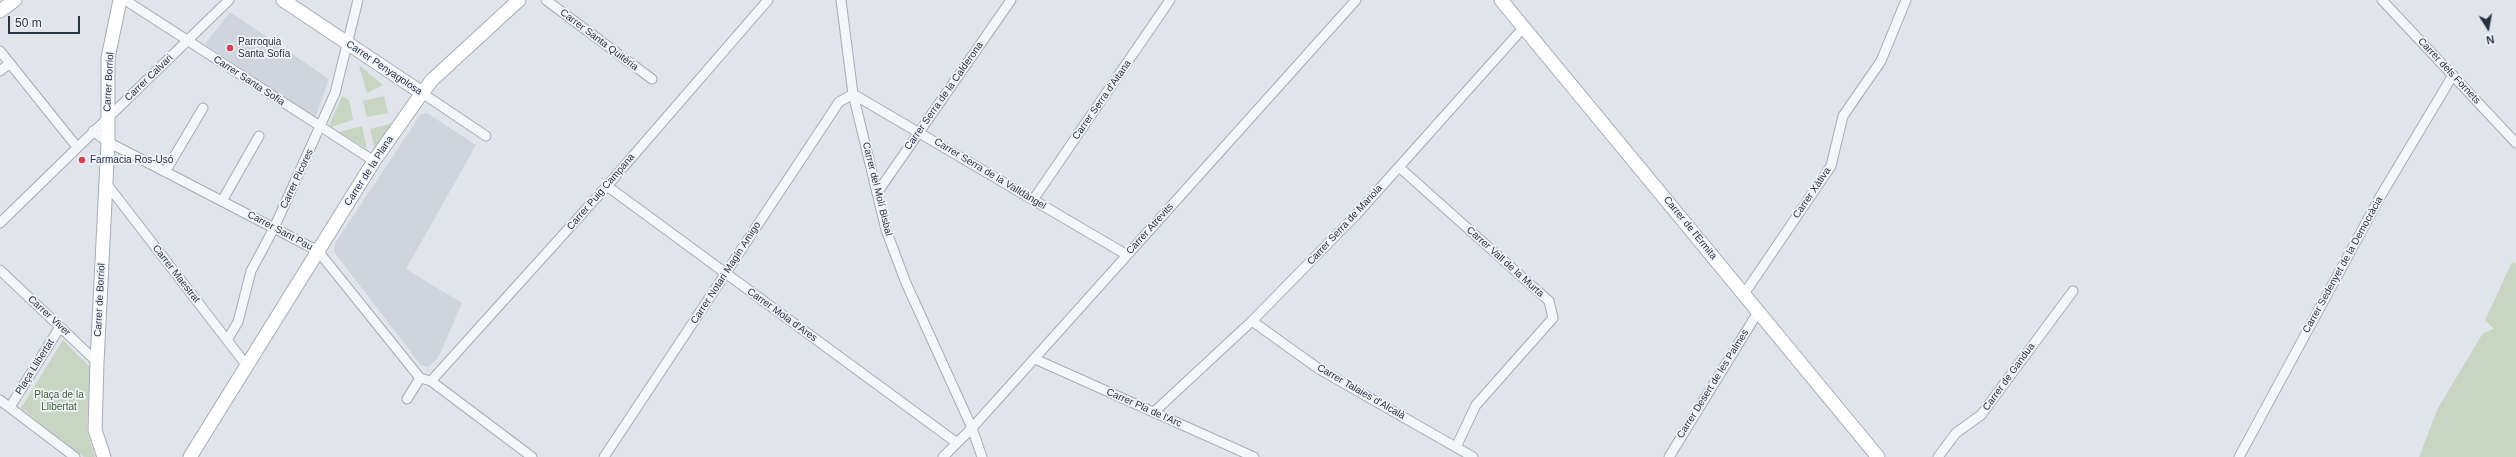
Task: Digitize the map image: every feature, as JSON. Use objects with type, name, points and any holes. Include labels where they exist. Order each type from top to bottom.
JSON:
[{"type":"street","points":[[0,12],[14,0]]},
{"type":"street","name":"Carrer Borriol","points":[[107,118],[108,58],[120,0]]},
{"type":"street","name":"Carrer Santa Sofia","points":[[125,0],[374,161]]},
{"type":"street","name":"Carrer Calvari","points":[[0,223],[229,0]]},
{"type":"street","name":"Carrer Penyagolosa","points":[[283,0],[486,136]]},
{"type":"street","name":"Carrer Picores","points":[[227,340],[238,322],[250,271],[274,228],[321,127],[335,93],[358,0]]},
{"type":"street","name":"Carrer de la Plana","points":[[190,457],[374,161],[422,93],[432,80],[519,0]]},
{"type":"street","name":"Carrer Santa Quitèria","points":[[546,0],[652,79]]},
{"type":"street","name":"Carrer Puig Campana","points":[[431,381],[607,186],[768,0]]},
{"type":"street","name":"Carrer del Molí Bisbal","points":[[841,0],[853,94],[886,230],[906,283],[972,428],[982,457]]},
{"type":"street","name":"Carrer Serra de la Calderona","points":[[877,193],[1011,0]]},
{"type":"street","name":"Carrer Serra d'Aitana","points":[[1033,200],[1170,0]]},
{"type":"street","name":"Carrer Atrevits","points":[[942,457],[972,428],[1356,0]]},
{"type":"street","name":"Carrer de l'Ermita","points":[[1501,0],[1878,457]]},
{"type":"street","name":"Carrer Xàtiva","points":[[1744,294],[1831,166],[1844,116],[1881,61],[1906,0]]},
{"type":"street","name":"Carrer dels Fornets","points":[[2382,0],[2516,143]]},
{"type":"street","name":"Carrer Serra de Mariola","points":[[1154,412],[1252,321],[1356,215],[1524,27]]},
{"type":"street","points":[[0,50],[77,147]]},
{"type":"street","points":[[0,71],[10,63]]},
{"type":"street","name":"Carrer Sedenyet de la Democràcia","points":[[2239,457],[2380,197],[2453,75]]},
{"type":"street","name":"Carrer Serra de la Valldàngel","points":[[853,94],[1127,255]]},
{"type":"street","name":"Carrer Notari Magín Amigo","points":[[604,457],[839,102],[853,94]]},
{"type":"street","points":[[165,172],[203,108]]},
{"type":"street","name":"Carrer de Borriol","points":[[104,457],[95,430],[108,142],[107,118]]},
{"type":"street","points":[[93,131],[108,142]]},
{"type":"street","points":[[222,201],[259,136]]},
{"type":"street","name":"Carrer Sant Pau","points":[[108,142],[318,251],[420,378]]},
{"type":"street","name":"Carrer Vall de la Murta","points":[[1398,167],[1549,301],[1553,318],[1476,406],[1456,447]]},
{"type":"street","name":"Carrer Maestrat","points":[[106,183],[247,366]]},
{"type":"street","name":"Carrer Mola d'Ares","points":[[607,186],[957,443]]},
{"type":"street","name":"Carrer Viver","points":[[0,270],[97,362]]},
{"type":"street","name":"Carrer de Gandua","points":[[1938,457],[1956,433],[1981,415],[2073,291]]},
{"type":"street","name":"Carrer Desert de les Palmes","points":[[1669,457],[1758,312]]},
{"type":"street","name":"Carrer Talaies d'Alcalà","points":[[1252,321],[1319,369],[1473,457]]},
{"type":"street","name":"Plaça Llibertat","points":[[10,408],[60,327]]},
{"type":"street","name":"Carrer Pla de l'Arc","points":[[1034,358],[1254,457]]},
{"type":"street","points":[[406,399],[420,378],[431,381],[532,457]]},
{"type":"street","points":[[0,400],[75,457]]},
{"type":"shaded area","points":[[230,12],[329,79],[315,118],[205,44]]},
{"type":"shaded area","points":[[427,113],[476,145],[406,269],[462,303],[438,358],[428,367],[421,365],[334,252],[335,243],[421,114]]},
{"type":"green space","points":[[359,65],[383,85],[367,93]]},
{"type":"green space","points":[[342,96],[349,100],[353,120],[331,127],[330,123]]},
{"type":"green space","points":[[384,96],[388,113],[367,117],[363,101]]},
{"type":"green space","points":[[397,122],[375,150],[370,129]]},
{"type":"green space","points":[[362,126],[367,149],[339,132]]},
{"type":"green space","points":[[2512,262],[2516,264],[2516,457],[2419,457],[2438,408],[2483,333],[2494,329],[2485,320]]},
{"type":"green space","name":"Plaça de la Llibertat","points":[[63,340],[90,367],[87,431],[95,457],[84,457],[21,408]]},
{"type":"place","name":"Parroquia Santa Sofía","points":[[230,48]]},
{"type":"place","name":"Farmacia Ros-Usó","points":[[82,160]]}]
